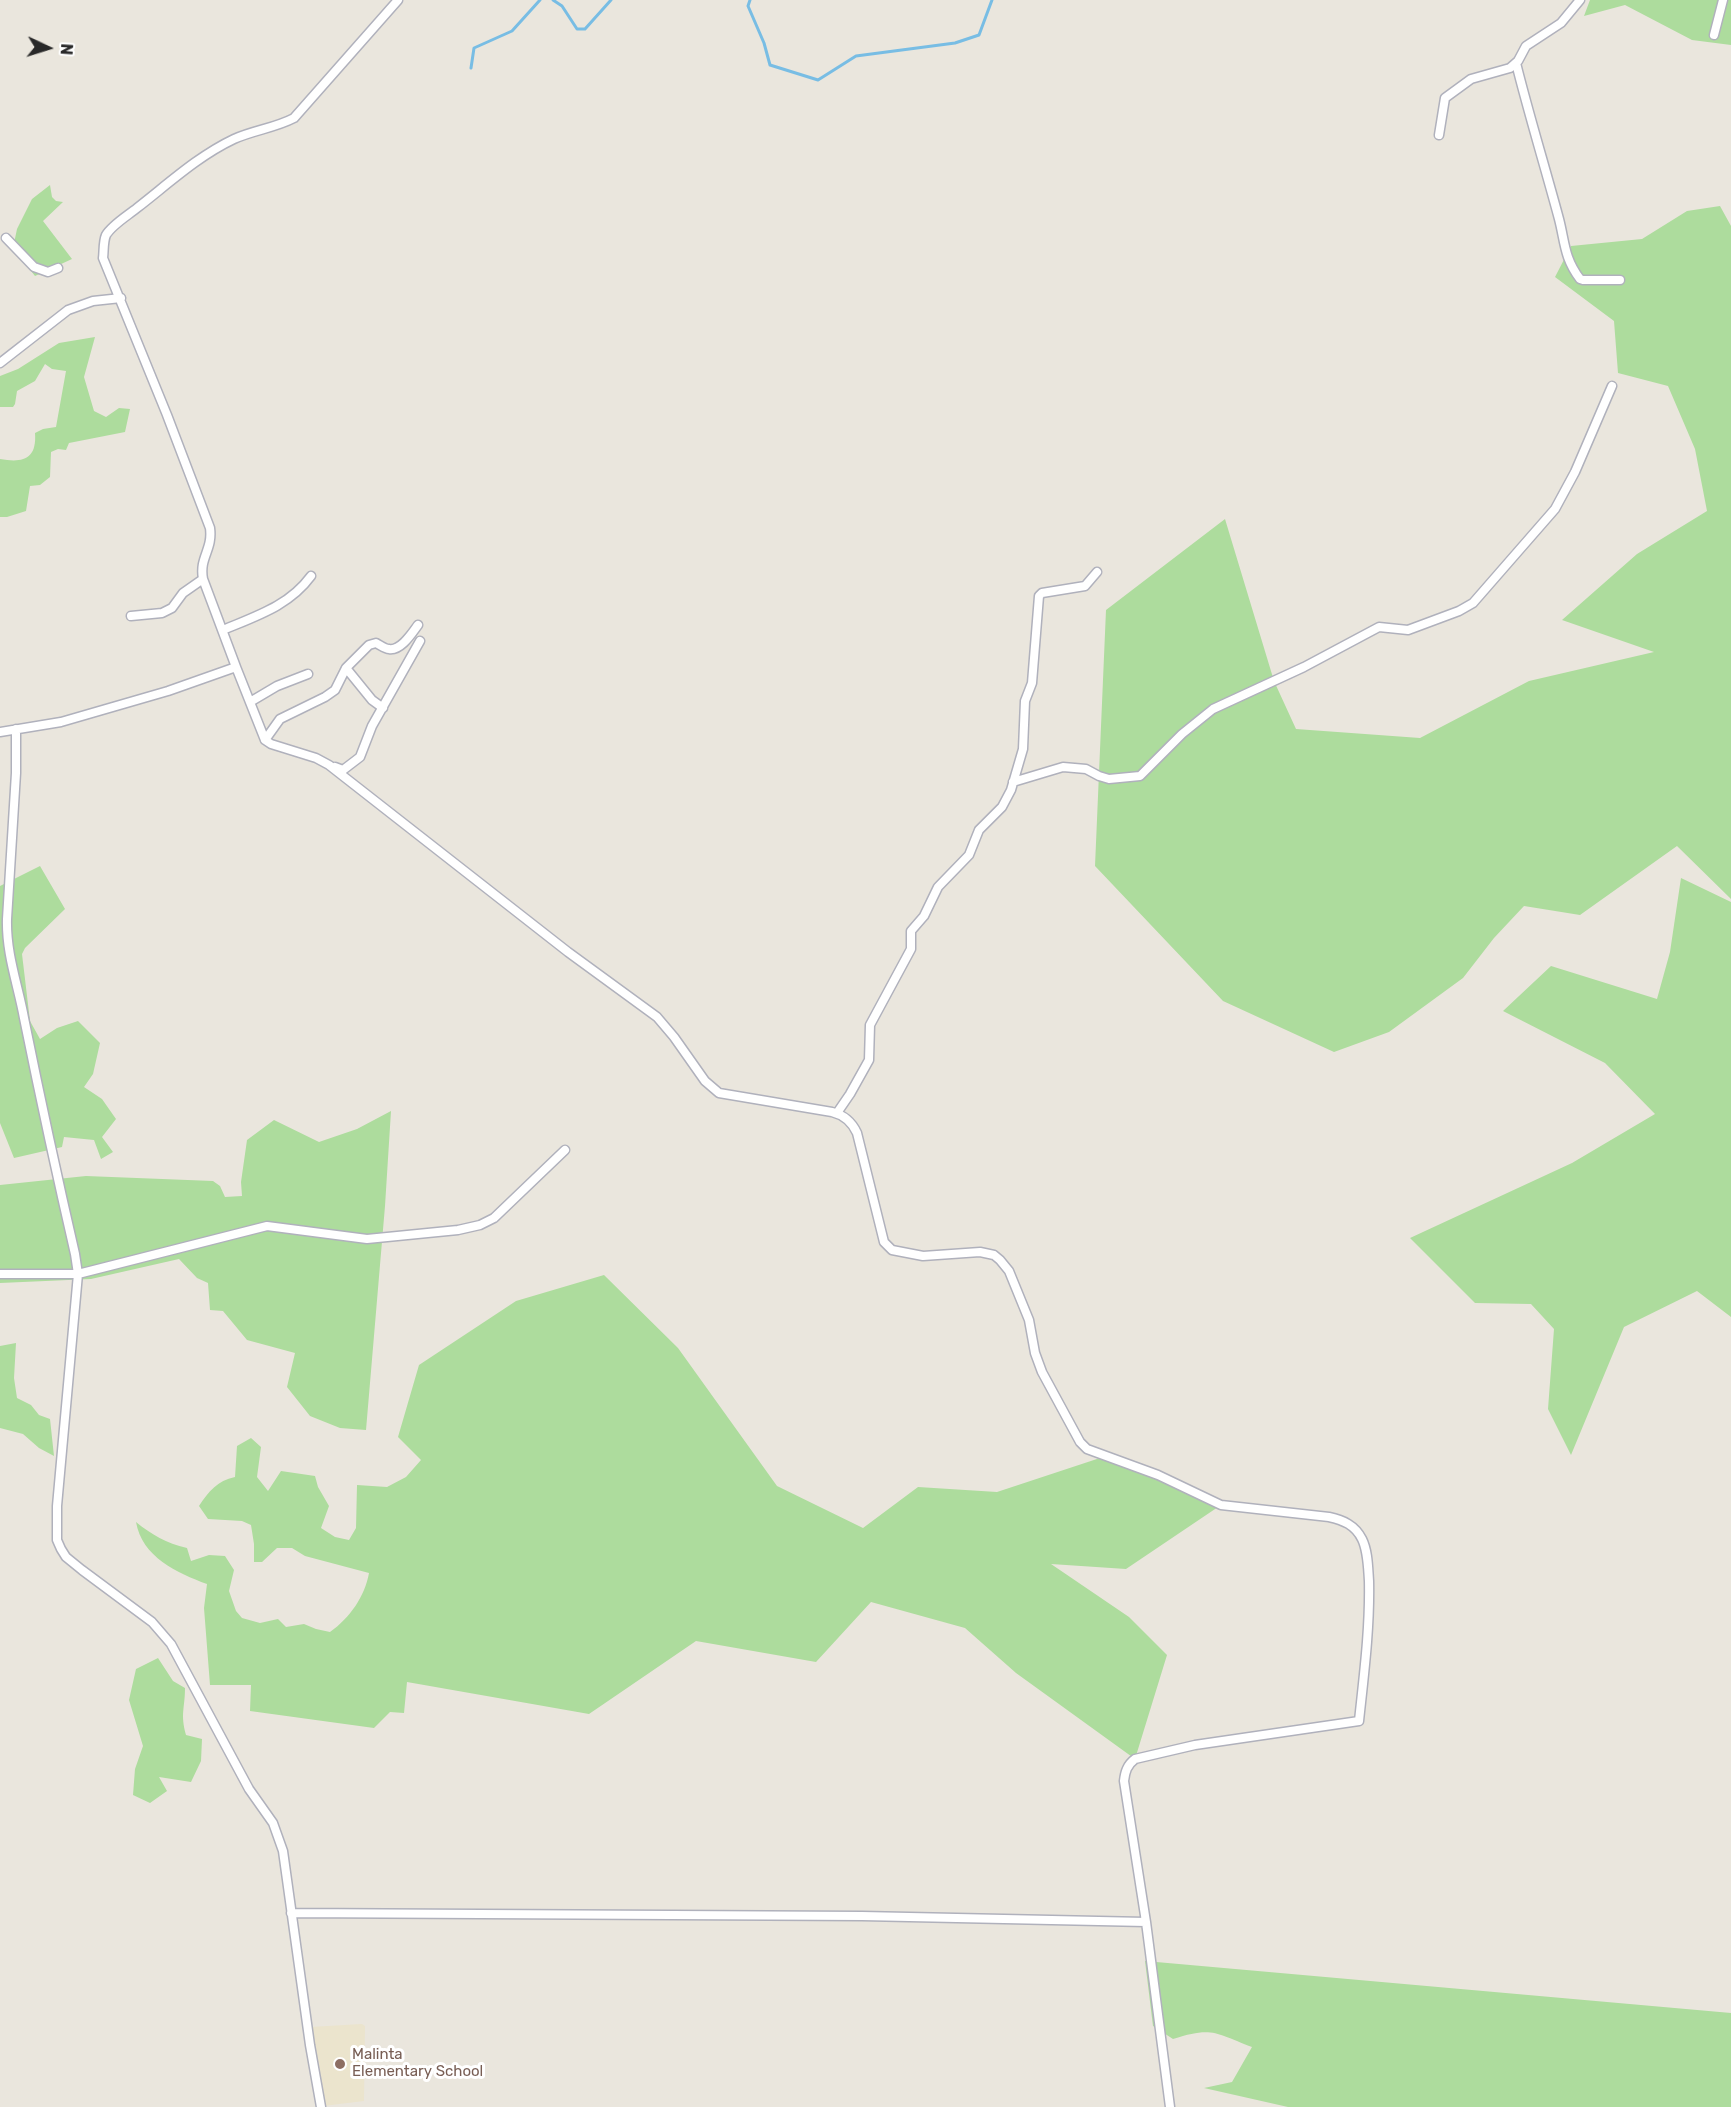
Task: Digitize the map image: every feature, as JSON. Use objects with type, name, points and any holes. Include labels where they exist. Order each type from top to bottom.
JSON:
[{"type":"street","points":[[398,0],[294,118],[235,139],[194,163],[108,233],[104,243],[104,258],[210,528],[212,538],[201,567],[203,579],[266,740],[271,744],[316,758],[343,771],[360,757],[363,745],[420,641]]},
{"type":"street","points":[[1439,135],[1445,98],[1471,79],[1510,68],[1516,63],[1526,46],[1561,23],[1580,0]]},
{"type":"street","points":[[1714,35],[1723,0]]},
{"type":"street","points":[[1516,63],[1571,265],[1580,279],[1620,280]]},
{"type":"street","points":[[6,238],[34,267],[48,273],[58,268]]},
{"type":"street","points":[[0,363],[68,310],[93,301],[121,298]]},
{"type":"street","points":[[1013,782],[1063,767],[1086,769],[1109,779],[1140,776],[1182,734],[1213,710],[1304,667],[1379,627],[1408,630],[1459,611],[1473,603],[1555,509],[1575,472],[1612,386]]},
{"type":"street","points":[[837,1113],[869,1060],[870,1025],[910,949],[911,931],[924,916],[938,887],[969,855],[979,830],[1002,807],[1013,782],[1023,749],[1025,701],[1032,683],[1039,596],[1085,586],[1097,572]]},
{"type":"street","points":[[223,630],[284,603],[302,589],[311,576]]},
{"type":"street","points":[[131,616],[162,613],[172,608],[183,593],[203,579]]},
{"type":"street","points":[[266,740],[280,719],[335,690],[346,668],[369,645],[376,643],[387,650],[394,649],[418,625]]},
{"type":"street","points":[[0,732],[61,722],[168,691],[236,667]]},
{"type":"street","points":[[346,668],[372,700],[383,708]]},
{"type":"street","points":[[250,702],[277,686],[308,674]]},
{"type":"street","points":[[16,729],[16,773],[7,940],[78,1274],[57,1506],[57,1540],[66,1557],[152,1622],[171,1644],[249,1789],[279,1835],[321,2107]]},
{"type":"street","points":[[329,765],[568,952],[657,1017],[705,1081],[716,1091],[740,1098],[837,1113],[850,1121],[857,1133],[882,1235],[889,1248],[930,1257],[989,1253],[1005,1265],[1029,1320],[1035,1353],[1042,1372],[1080,1442],[1088,1449],[1158,1475],[1221,1505],[1337,1519],[1350,1525],[1363,1540],[1367,1556],[1370,1610],[1359,1721],[1173,1749],[1140,1757],[1128,1765],[1124,1781],[1146,1922],[1170,2107]]},
{"type":"street","points":[[0,1274],[78,1274],[267,1226],[367,1239],[458,1230],[480,1225],[494,1218],[565,1150]]},
{"type":"street","points":[[291,1913],[851,1916],[1146,1922]]},
{"type":"shaded area","name":"Malinta Elementary School","points":[[362,2024],[365,2026],[364,2101],[323,2106],[310,2027]]},
{"type":"green space","points":[[1590,0],[1731,0],[1731,45],[1692,40],[1625,5],[1584,16]]},
{"type":"green space","points":[[50,185],[52,197],[56,201],[63,202],[43,221],[72,259],[35,276],[13,248],[17,229],[32,199]]},
{"type":"green space","points":[[1720,206],[1731,226],[1731,899],[1677,846],[1580,915],[1524,906],[1494,938],[1463,978],[1389,1032],[1334,1052],[1223,1001],[1095,866],[1106,610],[1225,519],[1274,681],[1296,729],[1420,738],[1529,681],[1654,652],[1562,620],[1637,554],[1707,511],[1695,449],[1668,386],[1618,373],[1614,321],[1555,277],[1571,246],[1642,239],[1687,211]]},
{"type":"green space","points":[[95,337],[84,377],[94,411],[106,417],[119,408],[130,409],[125,432],[69,443],[66,450],[58,449],[51,452],[50,477],[40,485],[30,486],[26,511],[0,517],[0,459],[21,460],[26,458],[33,449],[35,433],[56,427],[66,371],[52,369],[45,364],[35,381],[17,391],[13,407],[0,407],[0,376],[18,369],[59,343]]},
{"type":"green space","points":[[40,866],[65,909],[25,948],[22,954],[30,1021],[40,1039],[57,1028],[78,1021],[100,1043],[93,1074],[84,1087],[102,1099],[116,1119],[102,1137],[113,1152],[101,1159],[94,1140],[64,1137],[62,1147],[14,1158],[0,1123],[0,886]]},
{"type":"green space","points":[[1681,878],[1731,902],[1731,1317],[1697,1291],[1624,1327],[1571,1455],[1548,1409],[1554,1329],[1531,1304],[1475,1303],[1410,1238],[1572,1163],[1655,1114],[1605,1063],[1503,1011],[1551,966],[1657,999],[1670,952]]},
{"type":"green space","points":[[391,1111],[366,1430],[340,1428],[310,1416],[287,1387],[295,1353],[247,1340],[223,1311],[210,1310],[208,1283],[197,1278],[179,1259],[91,1279],[0,1283],[0,1185],[86,1176],[213,1181],[220,1186],[225,1197],[242,1196],[241,1182],[247,1140],[274,1120],[319,1142],[357,1129]]},
{"type":"green space","points":[[604,1275],[678,1348],[777,1486],[863,1528],[918,1487],[997,1492],[1106,1456],[1221,1505],[1126,1569],[1051,1564],[1129,1617],[1167,1655],[1135,1759],[1016,1673],[965,1628],[871,1602],[816,1662],[696,1641],[589,1714],[407,1682],[404,1713],[390,1712],[374,1728],[250,1711],[251,1685],[210,1685],[204,1608],[207,1584],[184,1575],[162,1562],[145,1545],[136,1522],[160,1538],[187,1548],[191,1561],[209,1555],[225,1556],[234,1570],[229,1591],[236,1611],[242,1618],[260,1623],[278,1619],[286,1627],[304,1624],[330,1632],[356,1606],[369,1573],[305,1556],[292,1548],[277,1548],[262,1562],[254,1562],[251,1525],[242,1521],[208,1519],[199,1506],[214,1487],[235,1477],[237,1446],[251,1438],[261,1447],[257,1477],[268,1491],[281,1471],[315,1476],[318,1487],[329,1506],[321,1528],[335,1537],[349,1540],[356,1528],[357,1485],[387,1487],[406,1477],[421,1460],[398,1437],[419,1365],[516,1301]]},
{"type":"green space","points":[[16,1343],[14,1378],[17,1398],[31,1405],[39,1415],[50,1419],[54,1456],[39,1448],[23,1434],[0,1428],[0,1346]]},
{"type":"green space","points":[[158,1658],[173,1681],[185,1688],[184,1728],[186,1735],[202,1739],[201,1761],[191,1782],[159,1777],[167,1791],[150,1803],[133,1795],[135,1769],[143,1746],[129,1700],[136,1669]]},
{"type":"green space","points":[[1145,1961],[1731,2013],[1731,2107],[1288,2107],[1204,2088],[1232,2082],[1252,2047],[1206,2032],[1173,2039],[1153,2026]]},
{"type":"waterway","points":[[471,68],[474,48],[512,31],[540,0]]},
{"type":"waterway","points":[[553,0],[562,6],[577,29],[585,29],[611,0]]},
{"type":"waterway","points":[[750,0],[748,6],[764,43],[770,65],[818,80],[856,56],[955,43],[979,35],[992,0]]},
{"type":"place","name":"Malinta Elementary School","points":[[340,2064]]}]
